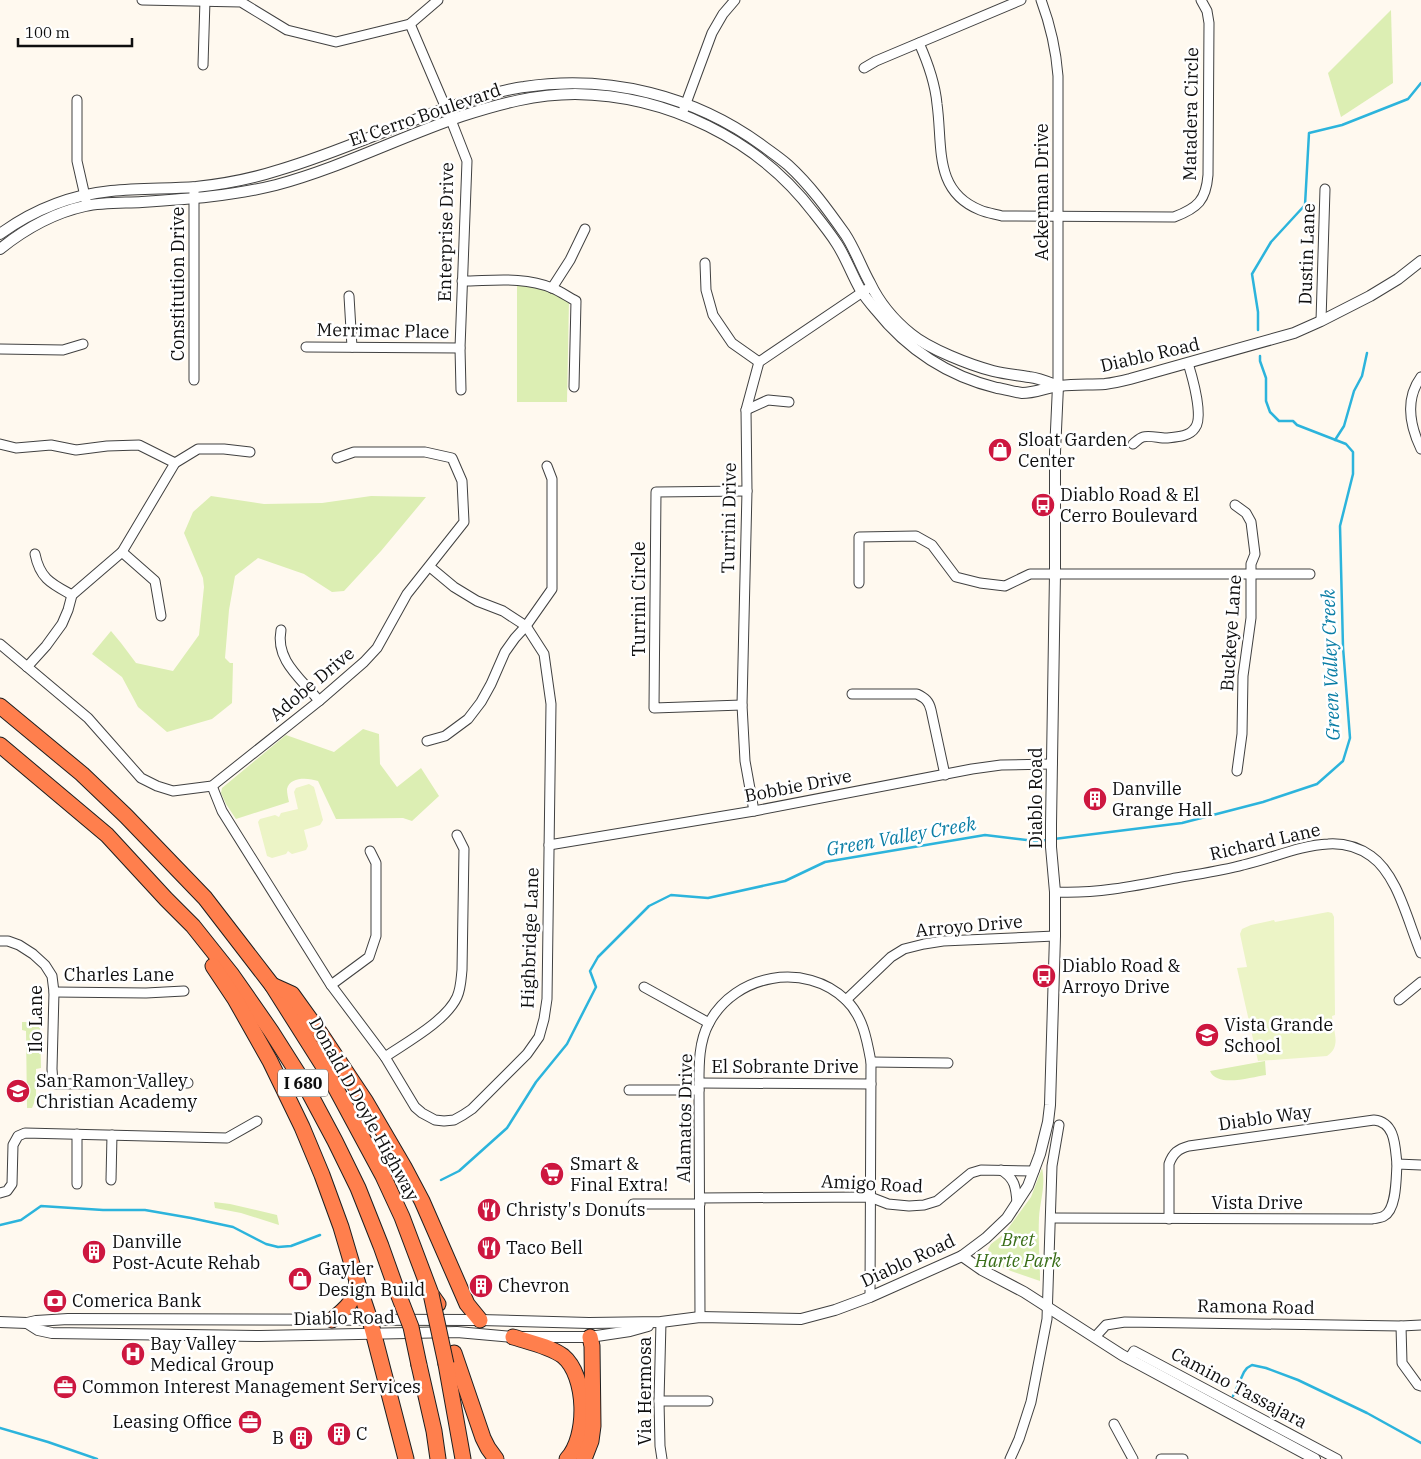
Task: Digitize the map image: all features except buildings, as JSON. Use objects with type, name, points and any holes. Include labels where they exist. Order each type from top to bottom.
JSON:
[{"type":"highway","name":"Donald D Doyle Highway","points":[[0,706],[82,774],[126,816],[205,898],[272,985],[327,1072],[402,1218],[434,1299],[450,1358],[463,1459]]},
{"type":"highway","name":"I 680","points":[[0,746],[107,834],[193,926],[232,975],[304,1083],[358,1188],[411,1327],[434,1431],[438,1459]]},
{"type":"highway","points":[[166,899],[182,927],[217,971],[254,1029],[288,1096],[322,1175],[341,1227],[372,1327],[406,1459]]},
{"type":"highway","points":[[272,985],[292,994],[366,1102],[422,1201],[467,1304],[480,1320]]},
{"type":"highway","points":[[332,1320],[343,1311],[355,1296],[357,1281]]},
{"type":"highway","points":[[584,1459],[591,1441],[593,1426],[590,1330]]},
{"type":"highway","points":[[513,1336],[554,1350],[570,1363],[575,1372],[579,1382],[580,1393],[580,1428],[576,1446],[567,1459]]},
{"type":"highway","points":[[450,1358],[483,1438],[496,1459]]},
{"type":"street","points":[[142,0],[241,2],[287,30],[336,42],[410,24],[438,0]]},
{"type":"street","points":[[684,109],[712,33],[723,14],[735,0]]},
{"type":"street","points":[[864,68],[876,61],[1021,0]]},
{"type":"street","name":"Ackerman Drive","points":[[1041,0],[1058,70],[1058,386]]},
{"type":"street","name":"Matadera Circle","points":[[919,43],[934,80],[938,106],[942,167],[950,185],[962,200],[980,210],[1002,216],[1174,217],[1190,211],[1200,201],[1207,189],[1209,23],[1207,11],[1201,0]]},
{"type":"street","points":[[203,65],[205,1]]},
{"type":"street","name":"Enterprise Drive","points":[[410,24],[452,120],[467,161],[460,348],[461,390]]},
{"type":"street","name":"El Cerro Boulevard","points":[[0,249],[41,222],[86,200],[111,191],[194,187],[248,180],[298,164],[446,108],[520,87],[557,83],[614,86],[651,92],[684,109],[744,147],[779,173],[812,210],[837,245],[862,292],[888,326],[928,359],[965,378],[995,387],[1022,392],[1035,392],[1058,386]]},
{"type":"street","name":"El Cerro Boulevard","points":[[0,234],[27,216],[56,203],[86,200],[194,199],[253,190],[304,176],[452,120],[496,105],[518,100],[576,94],[615,97],[684,109],[725,121],[750,137],[787,164],[822,202],[848,238],[872,287],[890,313],[912,335],[960,360],[996,372],[1033,377],[1058,386]]},
{"type":"street","points":[[77,100],[76,161],[86,200]]},
{"type":"street","name":"Constitution Drive","points":[[194,187],[194,380]]},
{"type":"street","name":"Dustin Lane","points":[[1321,321],[1325,189]]},
{"type":"street","points":[[552,288],[570,260],[585,230]]},
{"type":"street","name":"Diablo Road","points":[[27,1324],[36,1320],[68,1319],[332,1320],[372,1327],[513,1336],[590,1330],[700,1317],[801,1319],[835,1310],[870,1297],[962,1256],[986,1238],[1006,1218],[1028,1186],[1044,1138],[1050,1105],[1055,936],[1055,892],[1051,824],[1055,452],[1058,386],[1104,384],[1130,379],[1294,333],[1370,296],[1398,279],[1421,261]]},
{"type":"street","points":[[705,263],[706,290],[713,315],[732,343],[759,362],[872,287]]},
{"type":"street","points":[[462,281],[533,282],[552,288],[576,301],[574,387]]},
{"type":"street","points":[[348,296],[352,347]]},
{"type":"street","points":[[0,349],[63,350],[83,344]]},
{"type":"street","name":"Merrimac Place","points":[[306,346],[460,348]]},
{"type":"street","name":"Turrini Drive","points":[[754,811],[745,761],[742,705],[747,491],[746,410],[759,362]]},
{"type":"street","points":[[1133,444],[1143,437],[1168,438],[1186,435],[1195,429],[1198,417],[1197,401],[1188,363]]},
{"type":"street","points":[[1419,380],[1411,402],[1411,420],[1414,435],[1421,449]]},
{"type":"street","points":[[746,410],[768,400],[789,402]]},
{"type":"street","points":[[0,444],[16,448],[51,445],[76,450],[107,446],[139,445],[175,463]]},
{"type":"street","points":[[27,667],[62,624],[72,595],[122,552],[175,463],[198,449],[250,452]]},
{"type":"street","name":"Adobe Drive","points":[[212,786],[319,701],[364,662],[377,648],[407,594],[464,522],[462,481],[452,458],[425,452],[354,452],[337,458]]},
{"type":"street","points":[[427,741],[445,736],[468,719],[488,690],[505,652],[552,589],[552,479],[547,466]]},
{"type":"street","name":"Turrini Circle","points":[[742,705],[654,708],[656,492],[747,491]]},
{"type":"street","name":"Buckeye Lane","points":[[1235,505],[1246,513],[1251,522],[1255,554],[1251,564],[1251,618],[1242,676],[1242,734],[1237,771]]},
{"type":"street","points":[[859,583],[859,537],[916,536],[932,545],[956,577],[980,584],[1005,586],[1030,574],[1055,573],[1310,574]]},
{"type":"street","points":[[122,552],[155,582],[162,616]]},
{"type":"street","points":[[35,554],[37,564],[46,579],[72,595]]},
{"type":"street","name":"Highbridge Lane","points":[[212,786],[222,811],[331,985],[385,1057],[415,1107],[428,1117],[444,1121],[459,1118],[472,1108],[527,1054],[539,1037],[544,1019],[546,999],[551,704],[544,654],[526,626],[503,611],[477,601],[430,567]]},
{"type":"street","points":[[281,630],[279,640],[284,660],[319,701]]},
{"type":"street","points":[[0,644],[88,718],[141,778],[157,786],[174,791],[212,786]]},
{"type":"street","points":[[852,694],[918,694],[925,698],[931,710],[945,775]]},
{"type":"street","name":"Bobbie Drive","points":[[549,845],[754,811],[972,769],[1001,765],[1052,764]]},
{"type":"street","points":[[385,1057],[440,1020],[458,996],[462,970],[464,848],[457,835]]},
{"type":"street","name":"Richard Lane","points":[[1055,892],[1115,889],[1242,866],[1319,845],[1346,845],[1357,848],[1372,856],[1384,868],[1394,883],[1421,953]]},
{"type":"street","points":[[331,985],[369,957],[376,936],[376,863],[370,851]]},
{"type":"street","name":"Arroyo Drive","points":[[846,1000],[891,957],[904,949],[943,941],[1055,936]]},
{"type":"street","name":"Ilo Lane","points":[[0,941],[8,941],[19,945],[33,954],[45,965],[52,976],[54,992],[53,1082],[56,1084],[188,1083]]},
{"type":"street","name":"Alamatos Drive","points":[[700,1317],[699,1087],[702,1040],[709,1023],[726,1000],[740,990],[768,978],[797,977],[830,988],[846,1000],[856,1013],[866,1034],[871,1062],[870,1297]]},
{"type":"street","points":[[1399,1000],[1421,982]]},
{"type":"street","points":[[644,987],[709,1023]]},
{"type":"street","name":"Charles Lane","points":[[54,992],[146,993],[184,991]]},
{"type":"street","points":[[871,1062],[948,1063]]},
{"type":"street","name":"El Sobrante Drive","points":[[629,1090],[871,1084]]},
{"type":"street","points":[[0,1193],[7,1191],[12,1184],[13,1145],[18,1136],[25,1133],[227,1138],[257,1120]]},
{"type":"street","name":"Diablo Way","points":[[1169,1219],[1169,1164],[1176,1151],[1189,1146],[1380,1120],[1391,1130],[1395,1139],[1397,1164]]},
{"type":"street","points":[[1010,1459],[1019,1439],[1030,1402],[1047,1319],[1052,1166],[1059,1125]]},
{"type":"street","points":[[77,1134],[77,1184]]},
{"type":"street","points":[[111,1180],[112,1135]]},
{"type":"street","points":[[1397,1164],[1421,1164]]},
{"type":"street","name":"Vista Drive","points":[[1051,1218],[1358,1220],[1378,1218],[1384,1216],[1391,1208],[1394,1198],[1397,1164]]},
{"type":"street","name":"Amigo Road","points":[[633,1204],[870,1197],[888,1204],[924,1205],[937,1201],[971,1173],[981,1170],[1034,1171]]},
{"type":"street","points":[[1001,1170],[1008,1174],[1013,1181],[1017,1203]]},
{"type":"street","name":"Camino Tassajara","points":[[962,1256],[982,1270],[1047,1306],[1129,1359],[1315,1459]]},
{"type":"street","name":"Diablo Road","points":[[0,1322],[27,1324],[38,1330],[52,1333],[250,1336],[480,1320],[590,1330],[630,1331],[661,1322]]},
{"type":"street","name":"Via Hermosa","points":[[661,1322],[659,1401],[662,1459]]},
{"type":"street","name":"Ramona Road","points":[[1095,1337],[1106,1325],[1125,1322],[1421,1325]]},
{"type":"street","points":[[1401,1326],[1402,1363],[1418,1385],[1421,1386]]},
{"type":"street","name":"Camino Tassajara","points":[[1129,1359],[1134,1350],[1337,1459]]},
{"type":"street","points":[[659,1401],[708,1401]]},
{"type":"street","points":[[1114,1424],[1133,1459]]},
{"type":"street","points":[[1160,1459],[1183,1459]]},
{"type":"green space","points":[[1391,10],[1393,83],[1341,117],[1328,73]]},
{"type":"green space","points":[[517,286],[554,292],[569,300],[567,402],[517,402]]},
{"type":"green space","points":[[211,496],[264,504],[322,503],[371,496],[426,497],[381,551],[344,591],[332,592],[304,574],[258,558],[235,576],[229,610],[225,658],[230,663],[233,663],[232,703],[212,719],[167,732],[138,707],[122,677],[92,654],[111,631],[136,663],[173,671],[199,635],[204,587],[203,578],[184,533],[193,512]]},
{"type":"green space","points":[[363,729],[379,734],[380,764],[397,787],[421,768],[439,796],[412,821],[403,818],[336,819],[318,781],[310,779],[296,780],[289,785],[287,789],[289,802],[236,819],[226,804],[221,793],[222,788],[286,735],[334,752]]},
{"type":"green space","points":[[309,784],[314,787],[323,820],[320,825],[304,830],[308,846],[306,850],[292,854],[288,851],[286,854],[272,858],[267,856],[258,822],[260,819],[275,815],[279,817],[281,813],[298,809],[294,792],[296,788]]},
{"type":"green space","points":[[1328,912],[1332,913],[1334,917],[1335,1015],[1332,1016],[1336,1038],[1334,1048],[1327,1056],[1258,1061],[1237,968],[1247,967],[1240,934],[1242,929],[1274,920],[1275,922]]},
{"type":"green space","points":[[22,1022],[40,1022],[41,1068],[36,1069],[36,1098],[32,1108],[27,1108],[26,1031],[22,1030]]},
{"type":"green space","points":[[1265,1061],[1266,1075],[1252,1078],[1220,1079],[1210,1071]]},
{"type":"green space","name":"Bret Harte Park","points":[[1042,1168],[1043,1187],[1039,1226],[1040,1281],[993,1263],[988,1249],[991,1244],[1004,1234],[1031,1197]]},
{"type":"green space","points":[[214,1202],[277,1215],[279,1225],[241,1213],[215,1208]]},
{"type":"waterway","name":"Green Valley Creek","points":[[1258,330],[1258,312],[1252,274],[1271,242],[1305,205],[1309,133],[1342,125],[1408,99],[1421,83]]},
{"type":"waterway","points":[[1335,440],[1344,426],[1354,391],[1362,376],[1367,353]]},
{"type":"waterway","name":"Green Valley Creek","points":[[1054,839],[1182,823],[1263,802],[1317,784],[1343,761],[1350,738],[1343,647],[1340,526],[1353,474],[1353,452],[1346,444],[1297,425],[1293,421],[1279,421],[1270,412],[1266,401],[1266,378],[1260,356]]},
{"type":"waterway","name":"Green Valley Creek","points":[[441,1180],[459,1171],[507,1128],[536,1082],[567,1044],[596,987],[590,971],[598,957],[649,906],[671,895],[708,898],[785,881],[825,862],[985,835],[1035,841],[1049,840]]},
{"type":"waterway","name":"Green Valley Creek","points":[[0,1225],[21,1220],[41,1206],[103,1210],[145,1210],[233,1227],[266,1244],[278,1247],[291,1246],[320,1235]]},
{"type":"waterway","points":[[1233,1396],[1247,1368],[1252,1365],[1266,1368],[1298,1380],[1367,1413],[1421,1443]]},
{"type":"waterway","points":[[0,1428],[97,1459]]},
{"type":"place","name":"Sloat Garden Center","points":[[1000,450]]},
{"type":"place","name":"Diablo Road & El Cerro Boulevard","points":[[1043,505]]},
{"type":"place","name":"Danville Grange Hall","points":[[1095,799]]},
{"type":"place","name":"Diablo Road & Arroyo Drive","points":[[1044,976]]},
{"type":"place","name":"Vista Grande School","points":[[1207,1035]]},
{"type":"place","name":"San Ramon Valley Christian Academy","points":[[18,1091]]},
{"type":"place","name":"Smart & Final Extra!","points":[[552,1174]]},
{"type":"place","name":"Christy's Donuts","points":[[489,1210]]},
{"type":"place","name":"Taco Bell","points":[[489,1248]]},
{"type":"place","name":"Danville Post-Acute Rehab","points":[[94,1252]]},
{"type":"place","name":"Gayler Design Build","points":[[300,1279]]},
{"type":"place","name":"Chevron","points":[[481,1286]]},
{"type":"place","name":"Comerica Bank","points":[[55,1301]]},
{"type":"place","name":"Bay Valley Medical Group","points":[[133,1354]]},
{"type":"place","name":"Common Interest Management Services","points":[[65,1387]]},
{"type":"place","name":"Leasing Office","points":[[250,1422]]},
{"type":"place","name":"C","points":[[339,1434]]},
{"type":"place","name":"B","points":[[301,1438]]}]
